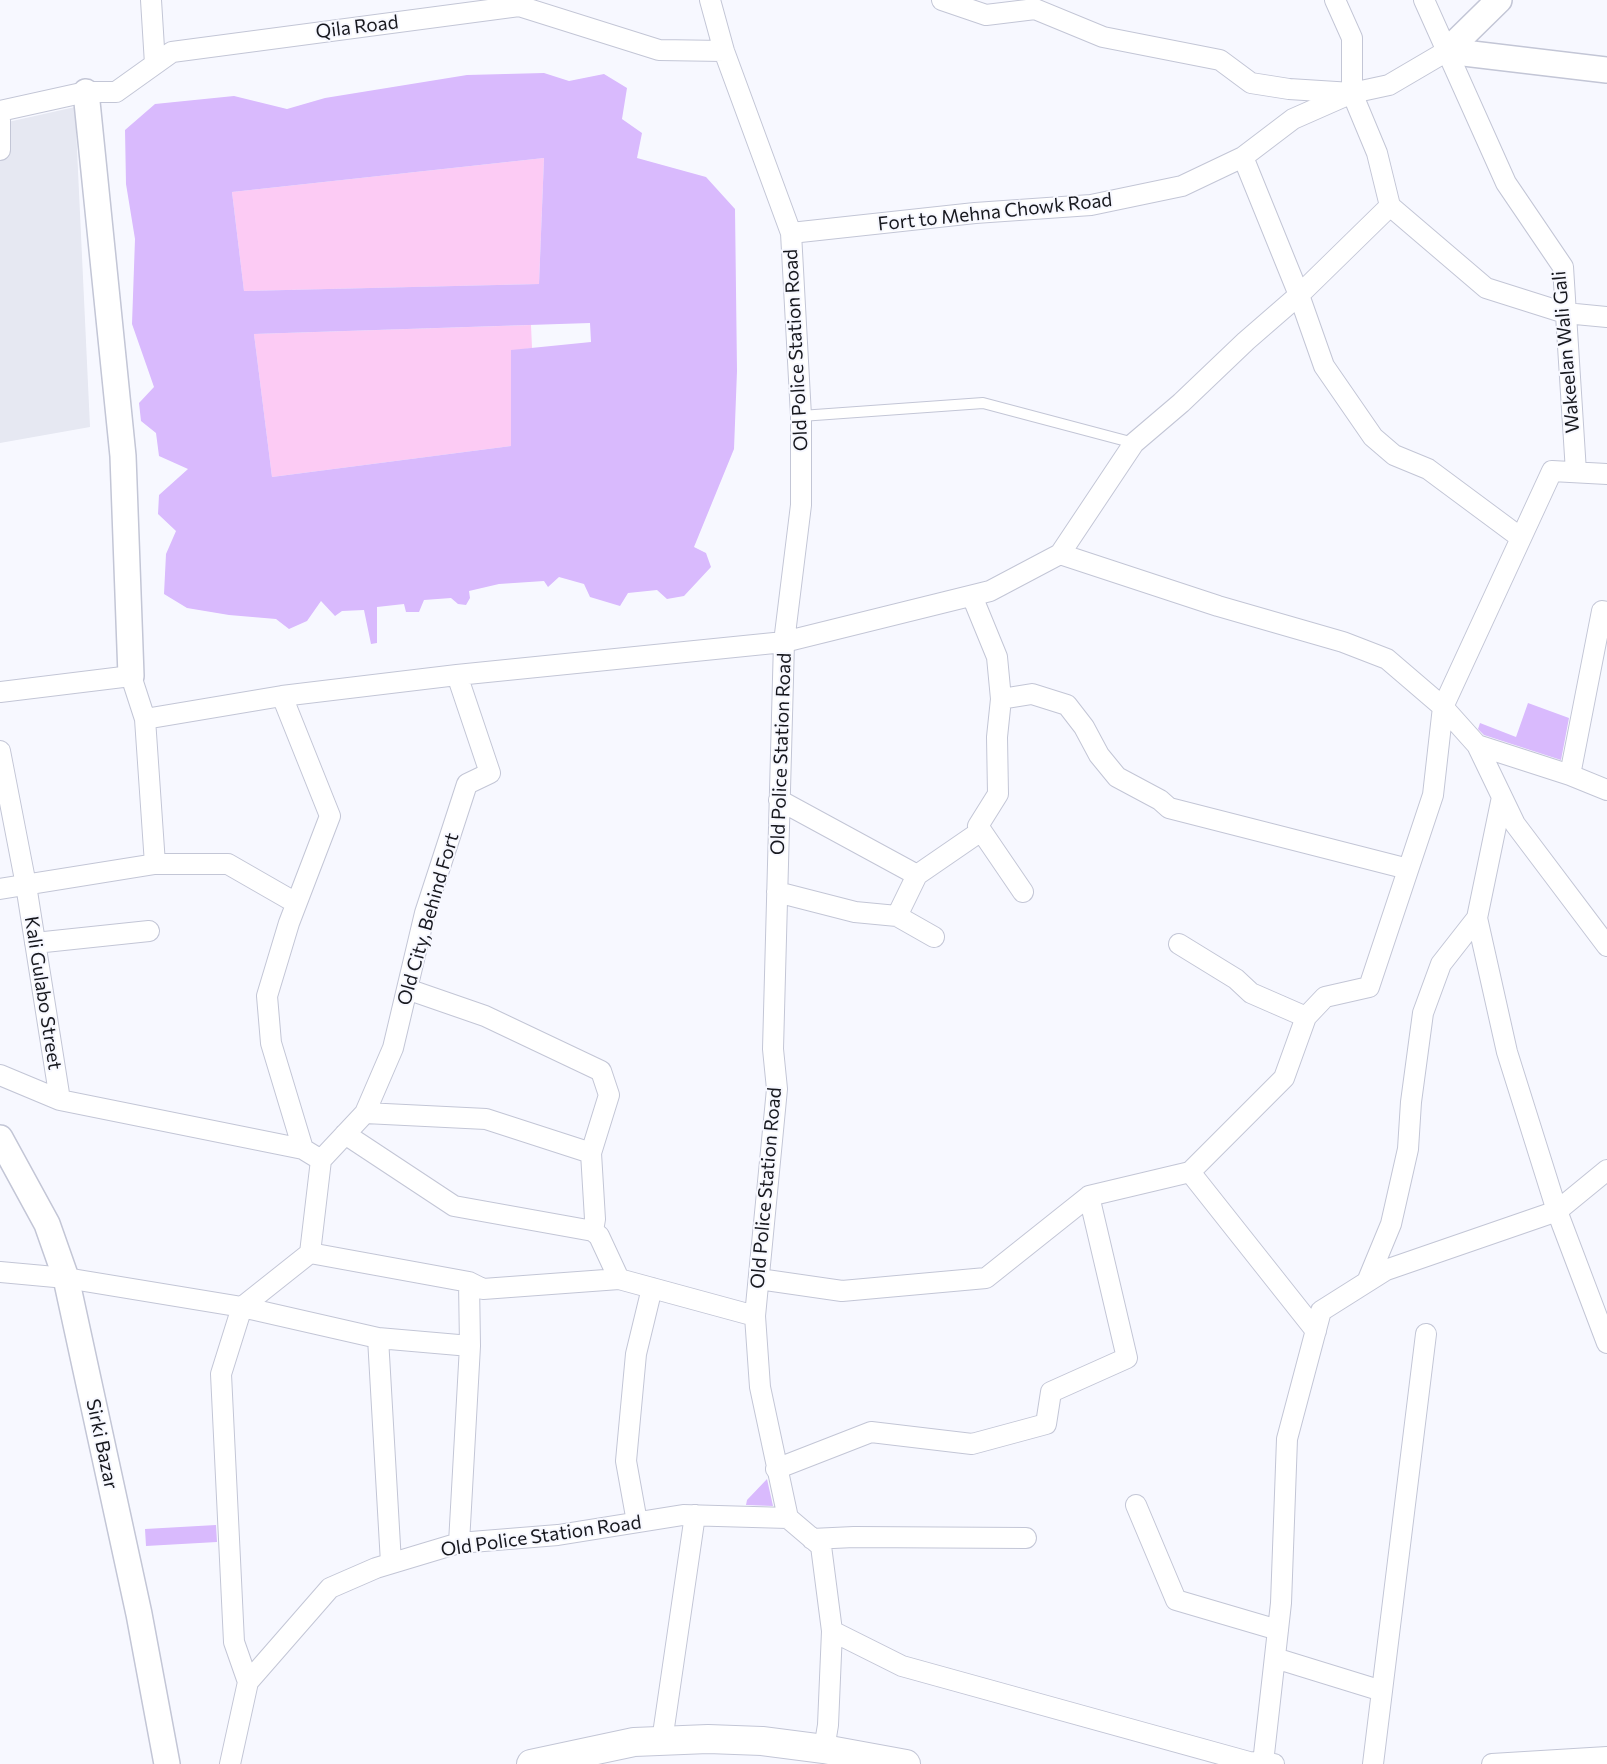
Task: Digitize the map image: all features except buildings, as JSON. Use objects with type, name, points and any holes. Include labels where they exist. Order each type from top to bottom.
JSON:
[{"type":"main road","points":[[531,1764],[598,1757],[634,1742],[708,1738],[762,1741],[824,1749],[906,1764]]},
{"type":"street","points":[[151,0],[156,64]]},
{"type":"street","name":"Old Police Station Road","points":[[230,1764],[248,1682],[330,1588],[390,1563],[459,1543],[558,1535],[683,1515],[788,1518],[760,1387],[756,1316],[777,1089],[773,1050],[784,642],[801,505],[801,416],[791,233],[724,51],[710,0]]},
{"type":"street","points":[[942,0],[986,15],[1034,4],[1104,37],[1220,60],[1251,83],[1289,89],[1352,93],[1389,84],[1447,51],[1499,0]]},
{"type":"street","points":[[1334,0],[1352,38],[1352,93],[1377,153],[1390,206],[1486,288],[1566,313],[1607,316]]},
{"type":"street","name":"Wakeelan Wali Gali","points":[[1424,0],[1506,183],[1562,267],[1576,472]]},
{"type":"street","name":"Qila Road","points":[[0,111],[86,92],[116,92],[172,52],[518,6],[659,50],[724,51]]},
{"type":"street","points":[[1447,51],[1607,70]]},
{"type":"street","points":[[86,92],[123,456],[131,676],[145,719],[155,864]]},
{"type":"street","name":"Fort to Mehna Chowk Road","points":[[791,233],[975,213],[1091,205],[1182,186],[1243,156],[1293,119],[1352,93]]},
{"type":"street","points":[[0,116],[0,150]]},
{"type":"street","points":[[1243,156],[1299,295],[1324,366],[1373,437],[1394,455],[1428,469],[1521,538]]},
{"type":"street","points":[[145,719],[282,696],[457,675],[784,642],[990,591],[1060,554],[1134,443],[1181,403],[1246,341],[1299,295],[1390,206]]},
{"type":"street","points":[[759,1280],[842,1291],[986,1278],[1089,1196],[1190,1172],[1284,1078],[1306,1017],[1325,997],[1369,987],[1432,795],[1443,707],[1552,471],[1607,474]]},
{"type":"street","points":[[1060,554],[1218,606],[1344,642],[1387,658],[1443,707],[1477,745],[1515,824],[1607,946]]},
{"type":"street","points":[[972,596],[997,657],[1001,699],[997,737],[998,794],[978,826],[1023,892]]},
{"type":"street","points":[[1570,775],[1602,611],[1607,612]]},
{"type":"street","name":"Old City, Behind Fort","points":[[321,1160],[365,1113],[393,1048],[425,912],[468,784],[490,773],[457,675]]},
{"type":"street","points":[[0,692],[131,676]]},
{"type":"street","points":[[1001,699],[1032,694],[1067,705],[1084,727],[1099,755],[1117,777],[1160,800],[1169,808],[1408,869]]},
{"type":"street","points":[[282,696],[330,816],[296,904],[267,996],[270,1043],[303,1149]]},
{"type":"street","points":[[1477,745],[1570,775],[1607,790]]},
{"type":"street","name":"Kali Gulabo Street","points":[[0,751],[26,885],[60,1100]]},
{"type":"street","points":[[1502,797],[1477,918],[1508,1052],[1557,1212],[1607,1343]]},
{"type":"street","points":[[779,800],[917,875]]},
{"type":"street","points":[[897,916],[917,875],[981,831]]},
{"type":"street","points":[[0,889],[155,864],[228,864],[296,904]]},
{"type":"street","points":[[777,892],[855,912],[897,916],[934,937]]},
{"type":"street","points":[[1366,1282],[1392,1224],[1408,1149],[1411,1102],[1423,1014],[1441,964],[1477,918]]},
{"type":"street","points":[[35,943],[149,931]]},
{"type":"street","points":[[1179,944],[1236,979],[1251,993],[1306,1017]]},
{"type":"street","points":[[407,990],[485,1016],[601,1071],[609,1095],[590,1153],[595,1219],[593,1231]]},
{"type":"street","points":[[0,1075],[60,1100],[303,1149],[321,1160],[310,1253],[242,1307],[221,1374],[234,1642],[248,1682]]},
{"type":"street","points":[[365,1113],[486,1119],[590,1153]]},
{"type":"street","points":[[345,1134],[454,1206],[593,1231],[599,1236],[619,1279]]},
{"type":"street","name":"Sirki Bazar","points":[[0,1138],[47,1224],[66,1278],[139,1614],[167,1764]]},
{"type":"street","points":[[832,1631],[902,1666],[1249,1762],[1269,1764],[1275,1658],[1281,1604],[1287,1439],[1321,1311],[1386,1270],[1557,1212],[1607,1170]]},
{"type":"street","points":[[1190,1172],[1316,1331]]},
{"type":"street","points":[[776,1469],[871,1432],[972,1444],[1046,1424],[1051,1392],[1127,1358],[1089,1196]]},
{"type":"street","points":[[310,1253],[469,1282],[483,1289],[619,1279],[756,1316]]},
{"type":"street","points":[[0,1272],[66,1278],[242,1307],[378,1338],[470,1346]]},
{"type":"street","points":[[459,1543],[470,1346],[469,1282]]},
{"type":"street","points":[[638,1522],[626,1461],[636,1354],[652,1288]]},
{"type":"street","points":[[1373,1764],[1426,1334]]},
{"type":"street","points":[[378,1338],[390,1563]]},
{"type":"street","points":[[1136,1505],[1176,1600],[1278,1630]]},
{"type":"street","points":[[662,1741],[695,1516]]},
{"type":"street","points":[[788,1518],[821,1546],[832,1631],[828,1725],[824,1749]]},
{"type":"street","points":[[812,1539],[854,1537],[1026,1538]]},
{"type":"street","points":[[1275,1658],[1382,1691]]},
{"type":"street","points":[[1492,1764],[1607,1757]]},
{"type":"lane","points":[[801,416],[983,403],[1134,443]]},
{"type":"shaded area","points":[[75,107],[90,427],[0,443],[0,156],[8,122]]},
{"type":"shaded area","points":[[544,158],[539,284],[244,291],[232,192]]},
{"type":"shaded area","points":[[531,325],[532,348],[511,351],[511,446],[272,477],[254,334]]}]
